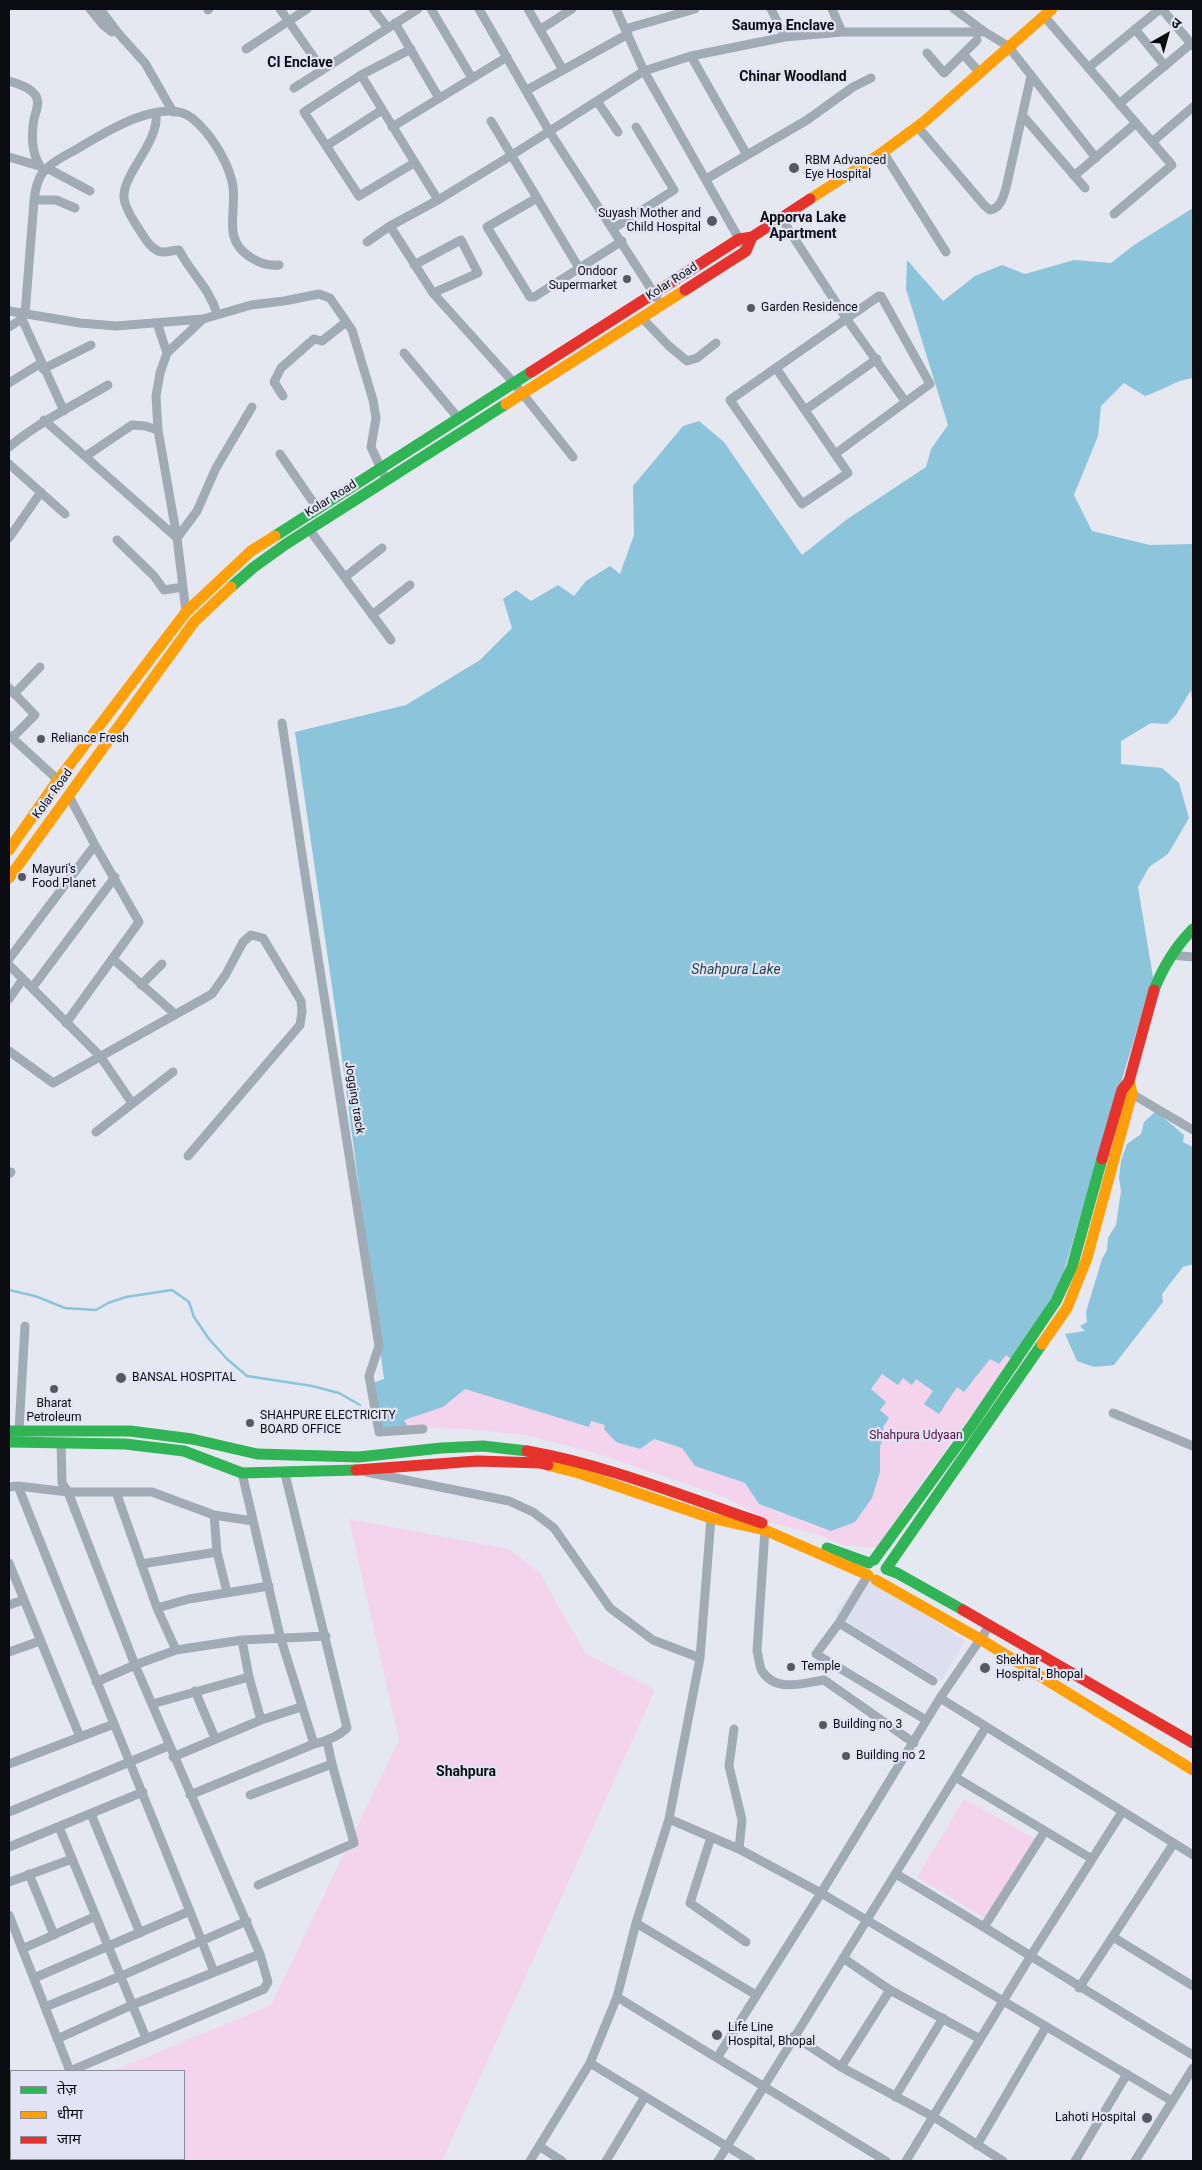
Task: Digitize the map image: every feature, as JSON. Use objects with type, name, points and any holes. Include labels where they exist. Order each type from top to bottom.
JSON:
[{"type":"street","points":[[90,9],[103,25],[112,32],[118,33]]},
{"type":"street","points":[[100,9],[118,33],[145,63],[173,112]]},
{"type":"street","points":[[280,9],[322,69]]},
{"type":"street","points":[[246,49],[307,9]]},
{"type":"street","points":[[373,9],[392,25],[411,49],[439,98]]},
{"type":"street","points":[[431,9],[472,78]]},
{"type":"street","points":[[478,9],[550,131],[662,305]]},
{"type":"street","points":[[528,9],[563,70]]},
{"type":"street","points":[[541,29],[572,9]]},
{"type":"street","points":[[616,9],[644,71],[746,251]]},
{"type":"street","points":[[527,90],[626,32],[695,9]]},
{"type":"street","points":[[771,9],[785,37]]},
{"type":"street","points":[[832,9],[842,32]]},
{"type":"street","points":[[954,9],[1008,46],[1096,158]]},
{"type":"street","points":[[1088,68],[1161,9],[1193,44],[1119,104]]},
{"type":"street","points":[[294,88],[413,10]]},
{"type":"street","points":[[1048,12],[1088,68],[1172,165],[1114,214]]},
{"type":"street","name":"Kolar Road","points":[[9,850],[58,780],[186,612],[251,550],[380,470],[739,239],[752,237],[882,152],[917,126],[1048,12]]},
{"type":"street","points":[[1135,30],[1165,66]]},
{"type":"street","points":[[367,242],[390,226],[438,200],[512,155],[644,71],[691,56],[785,37],[842,32],[986,32]]},
{"type":"street","points":[[927,53],[944,73],[977,40]]},
{"type":"street","points":[[411,49],[361,75],[304,112],[359,196],[414,163]]},
{"type":"street","points":[[963,54],[979,72]]},
{"type":"street","points":[[691,56],[747,155]]},
{"type":"street","points":[[392,126],[507,57]]},
{"type":"street","points":[[361,75],[438,200]]},
{"type":"street","points":[[917,126],[984,205],[990,210],[994,210],[1000,204],[1006,188],[1031,76]]},
{"type":"street","points":[[706,179],[807,120],[853,87],[871,78]]},
{"type":"street","points":[[9,81],[28,89],[36,97],[38,102],[32,134],[34,152],[44,168]]},
{"type":"street","points":[[597,101],[618,132]]},
{"type":"street","points":[[1152,142],[1193,107]]},
{"type":"street","points":[[326,146],[382,110]]},
{"type":"street","points":[[156,113],[155,130],[124,196],[126,205],[136,226],[154,248],[161,252],[180,251],[186,265],[209,294],[217,314]]},
{"type":"street","points":[[64,411],[42,366],[23,317],[35,190],[44,168],[109,130],[133,119],[156,113],[184,113],[192,119],[214,145],[225,163],[234,194],[232,227],[235,242],[243,252],[257,261],[269,266],[279,265]]},
{"type":"street","points":[[1023,116],[1085,188]]},
{"type":"street","points":[[491,121],[579,268]]},
{"type":"street","points":[[1074,176],[1136,123]]},
{"type":"street","points":[[614,228],[674,190],[636,127]]},
{"type":"street","points":[[882,152],[946,252]]},
{"type":"street","points":[[9,157],[44,168],[90,191]]},
{"type":"street","points":[[537,198],[487,227],[530,297],[622,241]]},
{"type":"street","points":[[34,200],[62,202],[76,208]]},
{"type":"street","points":[[781,218],[846,318],[877,359],[905,401]]},
{"type":"street","points":[[390,226],[433,293],[514,383],[573,457]]},
{"type":"street","points":[[746,251],[752,237]]},
{"type":"street","points":[[414,266],[461,240],[478,273],[433,293]]},
{"type":"street","name":"Kolar Road","points":[[9,878],[194,622],[254,567],[309,529],[746,251]]},
{"type":"street","points":[[9,311],[23,317],[116,326],[203,318],[250,305],[284,302],[319,294],[330,298],[352,330],[373,400],[376,418],[371,447],[380,470],[388,479]]},
{"type":"street","points":[[776,368],[835,454],[847,471],[846,475],[802,504],[730,400],[846,318],[881,296],[930,383],[835,454]]},
{"type":"street","points":[[9,327],[23,317]]},
{"type":"street","points":[[186,612],[177,538],[158,430],[156,396],[160,373],[167,353],[203,318]]},
{"type":"street","points":[[642,318],[687,360],[697,358],[716,344]]},
{"type":"street","points":[[283,396],[274,382],[278,372],[314,338],[322,341],[346,322]]},
{"type":"street","points":[[157,323],[167,353]]},
{"type":"street","points":[[9,383],[42,366],[91,345]]},
{"type":"street","points":[[404,353],[459,419]]},
{"type":"street","points":[[805,410],[877,359]]},
{"type":"street","points":[[9,447],[44,420],[64,411],[108,385]]},
{"type":"street","points":[[177,538],[196,510],[216,468],[252,407]]},
{"type":"street","points":[[44,420],[177,538]]},
{"type":"street","points":[[86,456],[132,425],[146,426],[158,430]]},
{"type":"street","points":[[280,454],[317,508]]},
{"type":"street","points":[[9,464],[66,514]]},
{"type":"street","points":[[9,538],[40,492]]},
{"type":"street","points":[[309,529],[391,640]]},
{"type":"street","points":[[117,540],[154,576],[164,590],[183,587]]},
{"type":"street","points":[[345,577],[382,548]]},
{"type":"street","points":[[372,615],[410,585]]},
{"type":"street","points":[[40,667],[12,691],[35,715],[10,736],[58,780]]},
{"type":"street","name":"Jogging track","points":[[282,723],[379,1346],[369,1376],[378,1422],[381,1433],[423,1429]]},
{"type":"street","points":[[84,746],[98,756]]},
{"type":"street","points":[[66,1023],[139,922],[115,877],[94,845],[69,796]]},
{"type":"street","points":[[9,959],[94,845]]},
{"type":"street","points":[[32,988],[115,877]]},
{"type":"street","points":[[926,1720],[816,1654],[872,1578],[884,1575],[886,1569],[1067,1308],[1087,1258],[1153,994],[1162,969],[1193,929]]},
{"type":"street","points":[[9,1051],[53,1084],[212,994],[226,974],[243,942],[251,936],[262,938],[301,1001],[300,1024],[188,1156]]},
{"type":"street","points":[[1172,955],[1193,957]]},
{"type":"street","points":[[113,959],[175,1014]]},
{"type":"street","points":[[141,985],[162,964]]},
{"type":"street","points":[[9,965],[100,1056],[132,1103]]},
{"type":"street","points":[[9,999],[23,979]]},
{"type":"street","points":[[96,1132],[173,1072]]},
{"type":"street","points":[[1128,1088],[1193,1130]]},
{"type":"street","points":[[872,1578],[866,1569],[970,1428],[1056,1301],[1072,1267],[1128,1088]]},
{"type":"street","points":[[25,1326],[14,1430],[130,1431],[192,1439],[256,1454],[359,1457],[441,1448],[482,1446],[555,1456],[722,1508],[872,1562],[883,1563],[886,1569],[897,1573],[990,1625],[1193,1743]]},
{"type":"street","points":[[1113,1413],[1193,1446]]},
{"type":"street","points":[[9,1442],[124,1444],[184,1451],[242,1474],[285,1474],[354,1470],[477,1460],[540,1462],[582,1474],[711,1518],[764,1530],[816,1551],[872,1578],[980,1639],[1193,1770]]},
{"type":"street","points":[[9,1915],[70,2070],[264,1989],[268,1982],[260,1954],[168,1746],[68,1492],[62,1483],[61,1442]]},
{"type":"street","points":[[354,1470],[359,1457]]},
{"type":"street","points":[[354,1470],[509,1501],[533,1512],[554,1528],[610,1608],[653,1640],[700,1658]]},
{"type":"street","points":[[242,1474],[280,1636],[314,1744]]},
{"type":"street","points":[[190,1795],[314,1744],[328,1741],[347,1728],[285,1474]]},
{"type":"street","points":[[214,1972],[143,1792],[14,1486],[68,1492],[152,1492],[214,1515],[253,1521]]},
{"type":"street","points":[[116,1492],[157,1608],[176,1650]]},
{"type":"street","points":[[214,1515],[217,1552],[227,1592]]},
{"type":"street","points":[[530,2161],[590,2063],[617,1997],[636,1923],[669,1819],[700,1658],[711,1518]]},
{"type":"street","points":[[764,1530],[757,1651],[762,1670],[772,1681],[787,1686],[824,1680],[914,1743]]},
{"type":"street","points":[[141,1564],[217,1552]]},
{"type":"street","points":[[9,1563],[80,1737]]},
{"type":"street","points":[[157,1608],[227,1592],[269,1586]]},
{"type":"street","points":[[9,1605],[23,1600]]},
{"type":"street","points":[[839,1623],[933,1681]]},
{"type":"street","points":[[717,2058],[914,1743],[926,1720],[990,1625]]},
{"type":"street","points":[[96,1682],[176,1650],[280,1636],[326,1636]]},
{"type":"street","points":[[242,1640],[260,1720]]},
{"type":"street","points":[[9,1652],[40,1641]]},
{"type":"street","points":[[152,1704],[249,1677]]},
{"type":"street","points":[[195,1691],[214,1738]]},
{"type":"street","points":[[940,1698],[1193,1855]]},
{"type":"street","points":[[173,1757],[260,1720],[301,1707]]},
{"type":"street","points":[[9,1764],[114,1724]]},
{"type":"street","points":[[718,2161],[765,2088],[794,2036],[986,1727]]},
{"type":"street","points":[[734,1729],[729,1766],[742,1820],[739,1849]]},
{"type":"street","points":[[258,1885],[354,1843],[332,1764],[328,1741]]},
{"type":"street","points":[[9,1812],[168,1746]]},
{"type":"street","points":[[250,1795],[332,1764]]},
{"type":"street","points":[[955,1777],[1092,1859]]},
{"type":"street","points":[[9,1847],[143,1792]]},
{"type":"street","points":[[906,2161],[1030,1957],[1122,1812]]},
{"type":"street","points":[[90,1814],[140,1934]]},
{"type":"street","points":[[669,1819],[739,1849],[821,1893],[1172,2101]]},
{"type":"street","points":[[59,1827],[146,2038]]},
{"type":"street","points":[[984,1927],[1045,1832]]},
{"type":"street","points":[[711,1837],[690,1903],[746,1942]]},
{"type":"street","points":[[1079,1988],[1174,1843]]},
{"type":"street","points":[[9,1882],[72,1858]]},
{"type":"street","points":[[29,1874],[54,1935]]},
{"type":"street","points":[[896,1874],[984,1927],[1079,1988],[1193,2055]]},
{"type":"street","points":[[34,1978],[110,1947],[190,1911]]},
{"type":"street","points":[[22,1949],[96,1916]]},
{"type":"street","points":[[45,2007],[246,1921]]},
{"type":"street","points":[[636,1923],[756,1995]]},
{"type":"street","points":[[1113,1936],[1193,1986]]},
{"type":"street","points":[[57,2038],[132,2005],[260,1954]]},
{"type":"street","points":[[843,1958],[890,1990],[980,2039]]},
{"type":"street","points":[[841,2066],[890,1990]]},
{"type":"street","points":[[617,1997],[886,2161]]},
{"type":"street","points":[[895,2097],[943,2018]]},
{"type":"street","points":[[977,2145],[1046,2028]]},
{"type":"street","points":[[794,2036],[841,2066],[934,2117],[1003,2161]]},
{"type":"street","points":[[590,2063],[644,2098],[751,2161]]},
{"type":"street","points":[[1135,2161],[1193,2068]]},
{"type":"street","points":[[1075,2161],[1127,2074]]},
{"type":"street","points":[[606,2161],[644,2098]]},
{"type":"street","points":[[539,2146],[562,2161]]},
{"type":"shaded area","points":[[864,1574],[965,1641],[942,1680],[835,1614]]},
{"type":"green space","name":"Shahpura Udyaan","points":[[1006,1355],[1012,1360],[929,1472],[876,1548],[842,1545],[819,1535],[769,1522],[725,1497],[595,1453],[526,1435],[465,1429],[408,1427],[404,1420],[443,1407],[465,1389],[589,1426],[591,1421],[682,1448],[695,1466],[745,1483],[759,1504],[817,1527],[880,1472],[880,1446],[884,1437],[880,1410],[886,1402],[871,1389],[882,1374],[916,1378],[934,1391],[924,1404],[957,1387],[964,1392],[990,1359]]},
{"type":"green space","points":[[349,1519],[509,1549],[540,1573],[585,1653],[655,1690],[442,2161],[9,2161],[10,2132],[10,2160],[185,2160],[185,2070],[115,2070],[271,2005],[399,1740]]},
{"type":"green space","points":[[964,1799],[1037,1840],[985,1918],[917,1877]]},
{"type":"water","name":"Shahpura Lake","points":[[1193,208],[1193,378],[1180,381],[1145,396],[1124,383],[1101,406],[1098,436],[1074,495],[1092,531],[1150,545],[1193,544],[1193,710],[1191,690],[1176,715],[1167,724],[1151,723],[1121,741],[1121,764],[1162,768],[1179,783],[1189,818],[1168,854],[1149,867],[1138,887],[1153,977],[1060,1284],[1012,1360],[1006,1355],[999,1364],[990,1359],[964,1392],[957,1387],[939,1414],[924,1404],[933,1391],[916,1379],[912,1385],[903,1378],[898,1385],[882,1374],[871,1389],[886,1402],[880,1410],[889,1418],[883,1427],[884,1437],[880,1446],[880,1472],[872,1498],[855,1522],[831,1531],[759,1504],[745,1483],[695,1466],[682,1448],[654,1439],[640,1449],[616,1442],[604,1429],[605,1425],[591,1421],[589,1427],[465,1389],[443,1407],[404,1420],[408,1427],[382,1428],[372,1383],[384,1379],[338,1028],[295,732],[406,705],[480,660],[512,628],[503,599],[516,590],[531,601],[558,585],[574,596],[586,581],[610,566],[620,574],[634,535],[633,486],[683,426],[699,421],[724,442],[802,555],[846,520],[926,467],[931,449],[948,425],[906,289],[907,260],[943,301],[975,276],[1002,265],[1025,274],[1074,260],[1111,263],[1134,245]]},
{"type":"water","points":[[1156,1111],[1184,1135],[1183,1142],[1193,1147],[1193,1264],[1183,1267],[1162,1294],[1163,1302],[1114,1365],[1094,1367],[1077,1361],[1065,1334],[1085,1331],[1080,1326],[1087,1322],[1086,1312],[1102,1259],[1107,1250],[1108,1238],[1116,1225],[1121,1191],[1119,1178],[1121,1161],[1127,1144],[1141,1134],[1144,1122]]},
{"type":"waterway","points":[[9,1290],[35,1296],[65,1308],[96,1310],[108,1303],[126,1297],[172,1290],[189,1302],[194,1317],[209,1339],[227,1359],[247,1376],[312,1386],[339,1393],[360,1405]]},
{"type":"traffic: fast","points":[[275,536],[531,372]]},
{"type":"traffic: fast","points":[[231,587],[254,567],[286,544],[506,404]]},
{"type":"traffic: fast","points":[[1154,990],[1170,958],[1193,929]]},
{"type":"traffic: fast","points":[[874,1560],[970,1428],[1056,1301],[1072,1267],[1102,1159]]},
{"type":"traffic: fast","points":[[963,1610],[897,1573],[886,1569],[1042,1344]]},
{"type":"traffic: fast","points":[[9,1431],[130,1431],[192,1439],[257,1454],[359,1457],[441,1448],[483,1446],[527,1451]]},
{"type":"traffic: fast","points":[[9,1442],[125,1444],[184,1451],[242,1473],[356,1470]]},
{"type":"traffic: fast","points":[[827,1548],[869,1563]]},
{"type":"traffic: slow","points":[[810,199],[883,152],[925,121],[1052,9]]},
{"type":"traffic: slow","points":[[506,404],[685,290]]},
{"type":"traffic: slow","points":[[9,850],[58,780],[186,612],[251,551],[275,536]]},
{"type":"traffic: slow","points":[[9,878],[194,622],[231,587]]},
{"type":"traffic: slow","points":[[1042,1344],[1067,1308],[1087,1258],[1132,1093],[1129,1081]]},
{"type":"traffic: slow","points":[[548,1465],[582,1474],[711,1518],[765,1530],[868,1575]]},
{"type":"traffic: slow","points":[[876,1580],[980,1639],[1193,1770]]},
{"type":"traffic: jam","points":[[531,372],[739,239],[752,237],[810,199]]},
{"type":"traffic: jam","points":[[685,290],[746,251],[752,237]]},
{"type":"traffic: jam","points":[[1102,1159],[1122,1090],[1129,1081],[1154,990]]},
{"type":"traffic: jam","points":[[527,1451],[587,1464],[675,1492],[762,1523]]},
{"type":"traffic: jam","points":[[356,1470],[477,1461],[540,1463],[548,1465]]},
{"type":"traffic: jam","points":[[963,1610],[1193,1743]]},
{"type":"place","name":"RBM Advanced Eye Hospital","points":[[794,168]]},
{"type":"place","name":"Suyash Mother and Child Hospital","points":[[712,221]]},
{"type":"place","name":"Ondoor Supermarket","points":[[627,279]]},
{"type":"place","name":"Garden Residence","points":[[751,308]]},
{"type":"place","name":"Reliance Fresh","points":[[41,739]]},
{"type":"place","name":"Mayuri's Food Planet","points":[[22,877]]},
{"type":"place","name":"BANSAL HOSPITAL","points":[[121,1378]]},
{"type":"place","name":"Bharat Petroleum","points":[[54,1389]]},
{"type":"place","name":"SHAHPURE ELECTRICITY BOARD OFFICE","points":[[250,1423]]},
{"type":"place","name":"Temple","points":[[791,1667]]},
{"type":"place","name":"Shekhar Hospital, Bhopal","points":[[985,1668]]},
{"type":"place","name":"Building no 3","points":[[823,1725]]},
{"type":"place","name":"Building no 2","points":[[846,1756]]},
{"type":"place","name":"Life Line Hospital, Bhopal","points":[[717,2035]]},
{"type":"place","name":"Lahoti Hospital","points":[[1147,2118]]},
{"type":"district","name":"Saumya Enclave","points":[[783,26]]},
{"type":"district","name":"CI Enclave","points":[[300,63]]},
{"type":"district","name":"Chinar Woodland","points":[[793,77]]},
{"type":"district","name":"Apporva Lake Apartment","points":[[803,226]]},
{"type":"district","name":"Shahpura","points":[[466,1772]]}]
